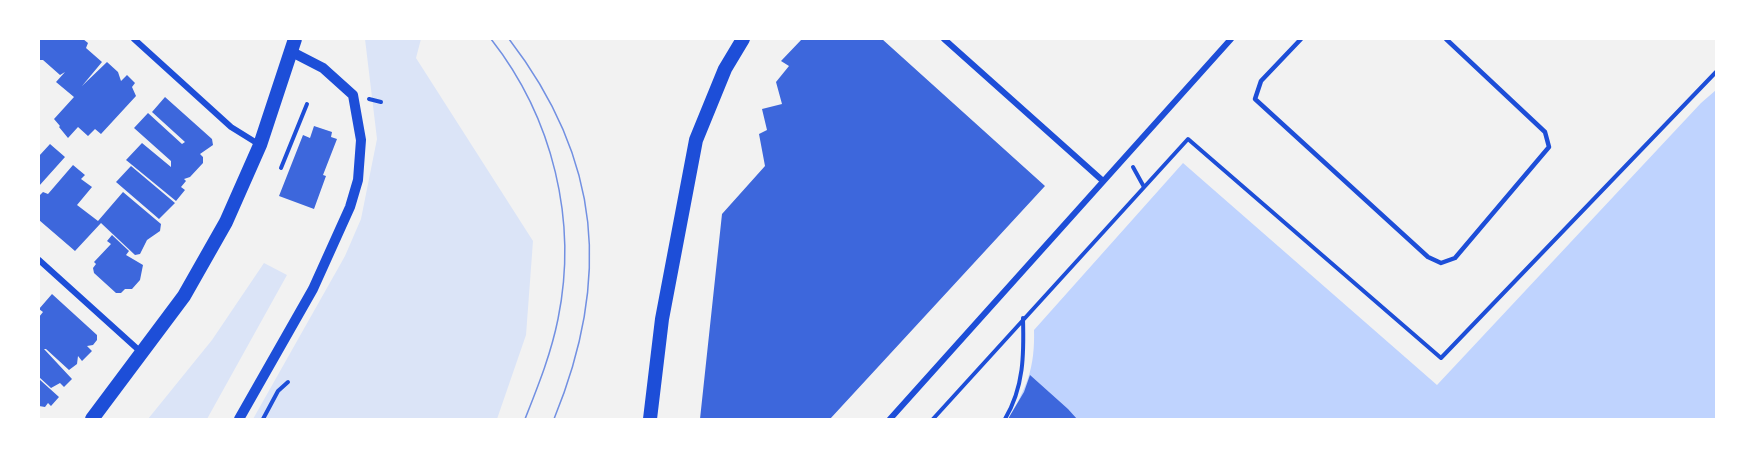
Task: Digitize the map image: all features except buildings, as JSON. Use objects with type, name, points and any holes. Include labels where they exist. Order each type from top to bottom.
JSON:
[{"type":"main road","points":[[650,419],[662,320],[696,140],[725,69],[743,39]]},
{"type":"main road","points":[[92,419],[184,296],[226,222],[260,145],[292,45]]},
{"type":"street","points":[[134,39],[231,127],[260,145]]},
{"type":"street","points":[[944,39],[1103,182]]},
{"type":"street","points":[[890,419],[1231,39]]},
{"type":"street","points":[[239,419],[317,280],[350,207],[358,180],[361,140],[353,95],[324,68],[292,45]]},
{"type":"street","points":[[39,260],[142,353]]},
{"type":"lane","points":[[1301,39],[1261,81],[1255,99],[1428,257],[1440,263],[1455,258],[1547,153],[1549,147],[1545,132],[1446,39]]},
{"type":"path","points":[[933,419],[1188,139],[1441,358],[1716,72]]},
{"type":"path","points":[[281,168],[307,104]]},
{"type":"path","points":[[1126,155],[1144,187]]},
{"type":"path","points":[[1005,419],[1012,407],[1022,375],[1023,318]]},
{"type":"path","points":[[263,419],[278,391],[288,382]]},
{"type":"shaded area","points":[[365,39],[421,39],[416,58],[533,241],[526,335],[497,419],[253,419],[345,256],[361,219],[377,139]]},
{"type":"shaded area","points":[[264,263],[287,275],[207,419],[148,419],[212,340]]},
{"type":"water","points":[[1716,90],[1716,419],[1008,419],[1028,377],[1033,355],[1034,330],[1183,163],[1437,385],[1701,103]]},
{"type":"tram line","points":[[491,39],[530,102],[545,136],[562,208],[565,245],[558,319],[548,357],[525,419]]},
{"type":"tram line","points":[[509,39],[540,84],[563,130],[579,176],[588,222],[589,270],[584,318],[572,368],[554,419]]}]
